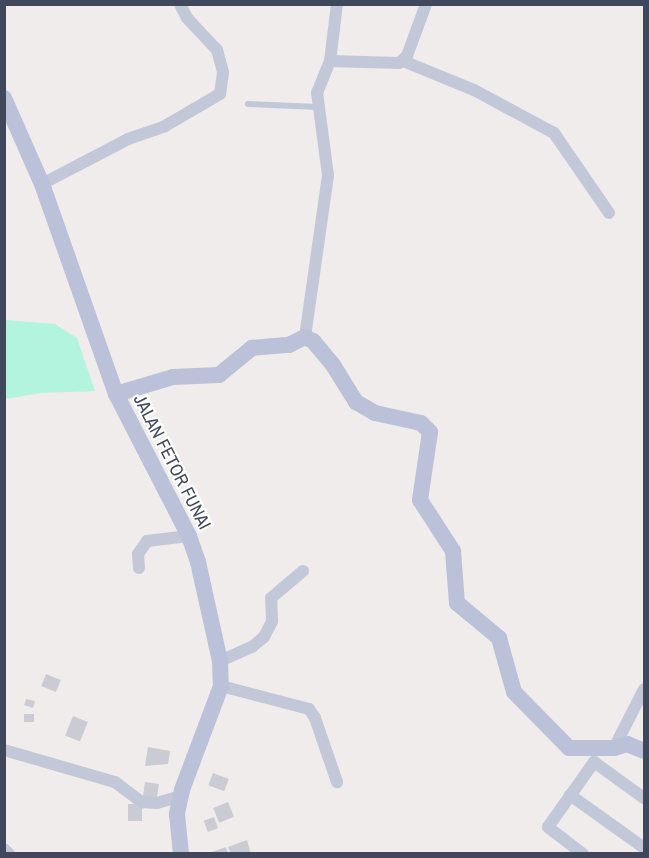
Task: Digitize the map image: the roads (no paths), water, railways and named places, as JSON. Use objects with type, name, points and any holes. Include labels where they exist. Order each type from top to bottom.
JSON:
[{"type":"street","points":[[42,184],[128,139],[165,126],[220,94],[223,72],[218,50],[187,18],[180,4]]},
{"type":"street","points":[[305,337],[328,175],[317,93],[330,61],[337,4]]},
{"type":"street","points":[[403,61],[426,4]]},
{"type":"street","points":[[330,61],[393,65],[403,61],[474,90],[554,133],[609,213]]},
{"type":"street","name":"JALAN FETOR FUNAI","points":[[4,98],[42,184],[116,394],[189,536],[220,661],[221,686],[180,796],[177,814],[181,854]]},
{"type":"street","points":[[116,394],[173,376],[219,375],[248,350],[289,345],[305,337]]},
{"type":"street","points":[[305,337],[328,357],[356,402],[375,413],[421,423],[430,432],[420,500],[453,550],[457,603],[499,638],[514,692],[569,748],[614,748],[627,744],[645,752]]},
{"type":"street","points":[[139,568],[138,554],[147,541],[189,536]]},
{"type":"street","points":[[220,661],[264,637],[272,621],[271,598],[303,571]]},
{"type":"street","points":[[221,686],[309,709],[315,718],[337,782]]},
{"type":"street","points":[[614,748],[645,689]]},
{"type":"street","points":[[4,750],[115,782],[142,802],[157,803],[180,796]]},
{"type":"street","points":[[583,854],[548,827],[594,762],[645,798]]},
{"type":"street","points":[[570,795],[645,848]]},
{"type":"street","points":[[4,849],[9,854]]},
{"type":"lane","points":[[248,104],[318,107]]}]
